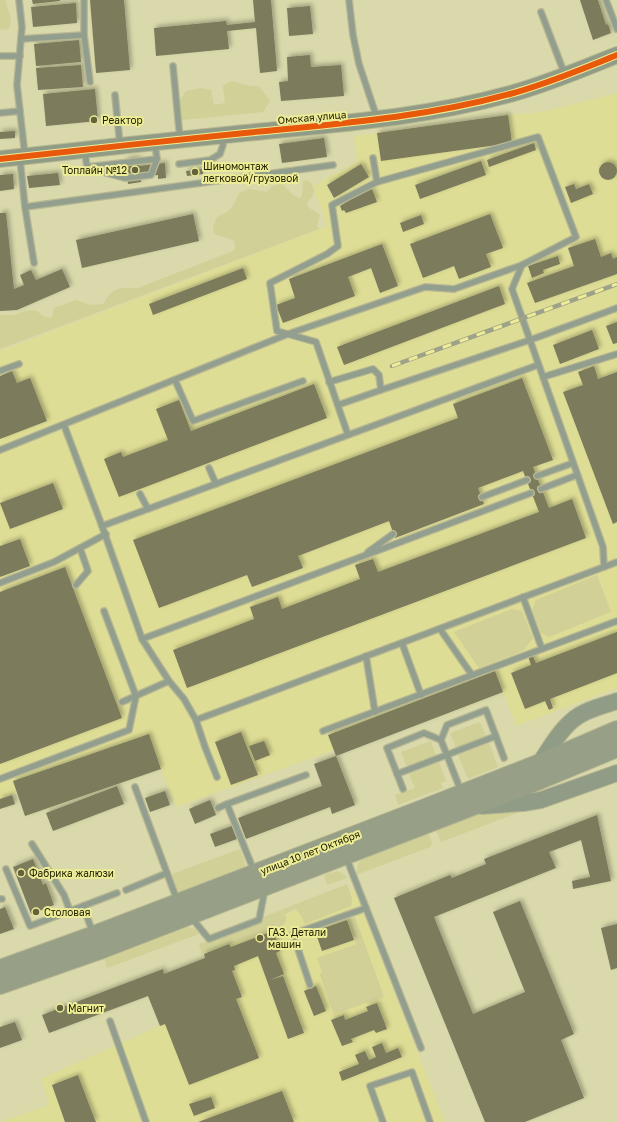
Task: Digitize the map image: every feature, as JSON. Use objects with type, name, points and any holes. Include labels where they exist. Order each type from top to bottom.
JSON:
[{"type":"main road","name":"улица 10 лет Октября","points":[[260,879],[345,855],[467,800],[540,763],[616,736]]},
{"type":"main road","name":"улица 10 лет Октября","points":[[0,985],[100,950],[184,909],[467,800],[528,785],[616,736]]},
{"type":"main road","name":"улица 10 лет Октября","points":[[0,969],[94,935],[184,909]]},
{"type":"street","name":"Омская улица","points":[[0,159],[180,139],[378,120],[453,108],[511,94],[617,55]]},
{"type":"street","points":[[540,763],[568,724],[575,718],[584,713],[617,701]]},
{"type":"street","points":[[467,800],[523,803],[541,800],[617,773]]},
{"type":"street","points":[[528,785],[529,793],[532,798],[541,800]]},
{"type":"lane","points":[[18,0],[22,26],[17,85],[20,111],[25,207],[34,263]]},
{"type":"lane","points":[[84,0],[84,35],[90,82]]},
{"type":"lane","points":[[350,0],[353,35],[359,64],[378,120]]},
{"type":"lane","points":[[606,0],[617,30]]},
{"type":"lane","points":[[540,12],[565,75]]},
{"type":"lane","points":[[21,39],[84,35]]},
{"type":"lane","points":[[0,56],[20,56]]},
{"type":"lane","points":[[173,66],[180,139]]},
{"type":"lane","points":[[115,95],[120,146]]},
{"type":"lane","points":[[0,113],[20,111]]},
{"type":"lane","points":[[179,164],[210,160],[220,154],[223,145],[222,135]]},
{"type":"lane","points":[[0,450],[288,334],[425,287],[454,289],[522,265],[576,237],[538,137],[377,182],[332,205],[338,246],[327,254],[270,283],[277,331],[288,334],[316,342],[348,435]]},
{"type":"lane","points":[[87,168],[125,178],[150,175],[157,159],[155,142]]},
{"type":"lane","points":[[84,150],[87,168]]},
{"type":"lane","points":[[373,158],[377,182]]},
{"type":"lane","points":[[87,168],[157,159]]},
{"type":"lane","points":[[25,207],[333,165]]},
{"type":"lane","points":[[522,265],[512,289],[603,547],[604,567]]},
{"type":"lane","points":[[338,405],[530,340],[617,308]]},
{"type":"lane","points":[[543,377],[617,354]]},
{"type":"lane","points":[[0,371],[19,364]]},
{"type":"lane","points":[[102,526],[538,365]]},
{"type":"lane","points":[[329,382],[373,369],[379,375],[381,390]]},
{"type":"lane","points":[[175,380],[193,421],[303,381]]},
{"type":"lane","points":[[64,425],[106,534],[142,639],[169,681],[184,699],[196,720],[217,778]]},
{"type":"lane","points":[[537,476],[573,463]]},
{"type":"lane","points":[[209,468],[216,484]]},
{"type":"lane","points":[[541,489],[577,475]]},
{"type":"lane","points":[[482,497],[527,480]]},
{"type":"lane","points":[[142,639],[531,493]]},
{"type":"lane","points":[[140,494],[148,509]]},
{"type":"lane","points":[[0,582],[54,562],[106,534]]},
{"type":"lane","points":[[362,557],[393,534]]},
{"type":"lane","points":[[76,585],[88,571],[80,548]]},
{"type":"lane","points":[[196,720],[617,562]]},
{"type":"lane","points":[[523,598],[542,649]]},
{"type":"lane","points":[[0,779],[129,730],[136,696],[104,611]]},
{"type":"lane","points":[[323,732],[617,621]]},
{"type":"lane","points":[[440,629],[472,675]]},
{"type":"lane","points":[[402,643],[421,694]]},
{"type":"lane","points":[[366,656],[375,712]]},
{"type":"lane","points":[[122,702],[169,681]]},
{"type":"lane","points":[[467,800],[441,740],[447,724],[486,710],[504,758]]},
{"type":"lane","points":[[403,789],[387,748],[424,733],[441,740]]},
{"type":"lane","points":[[397,774],[496,736]]},
{"type":"lane","points":[[218,808],[306,774]]},
{"type":"lane","points":[[135,787],[167,873],[184,909],[208,939],[259,920],[260,879],[227,804]]},
{"type":"lane","points":[[32,844],[64,895],[70,911]]},
{"type":"lane","points":[[345,855],[421,1048]]},
{"type":"lane","points":[[6,869],[30,926],[117,893]]},
{"type":"lane","points":[[126,890],[167,873]]},
{"type":"lane","points":[[83,906],[94,935]]},
{"type":"lane","points":[[310,985],[293,934],[366,908]]},
{"type":"lane","points":[[110,1021],[146,1122]]},
{"type":"lane","points":[[383,1122],[370,1086],[412,1072],[430,1122]]},
{"type":"shaded area","points":[[617,93],[617,688],[516,726],[503,692],[334,750],[176,807],[161,769],[25,816],[17,793],[0,799],[0,351],[327,226],[313,186],[355,163],[357,159],[354,136],[508,115],[541,112]]},
{"type":"shaded area","points":[[354,889],[445,1122],[0,1122],[49,1105],[41,1079],[227,996],[208,943]]},
{"type":"green space","points":[[0,0],[5,0],[11,18],[10,27],[7,30],[0,29]]},
{"type":"green space","points":[[231,81],[250,86],[259,86],[270,101],[263,112],[182,120],[180,100],[186,91],[202,88],[211,90],[214,105],[225,103],[223,86]]},
{"type":"green space","points":[[307,180],[311,183],[314,190],[312,197],[307,203],[308,207],[320,215],[317,226],[319,229],[0,349],[0,315],[15,315],[33,310],[37,311],[43,316],[51,318],[54,308],[76,300],[90,305],[103,304],[110,294],[117,289],[138,288],[233,251],[235,248],[234,241],[216,234],[213,229],[217,217],[231,208],[239,193],[249,189],[267,192],[272,186],[282,184],[293,195],[300,198],[302,195],[303,181]]},
{"type":"green space","points":[[597,575],[611,612],[549,637],[541,633],[532,610],[536,600]]},
{"type":"green space","points":[[512,609],[522,611],[533,638],[523,651],[479,668],[454,632]]},
{"type":"green space","points":[[480,722],[486,736],[456,748],[450,733]]},
{"type":"green space","points":[[431,741],[436,756],[407,767],[401,752]]},
{"type":"green space","points":[[489,743],[498,767],[468,779],[458,755]]},
{"type":"green space","points":[[439,762],[446,781],[441,783],[443,788],[398,805],[395,795],[415,788],[409,774]]},
{"type":"green space","points":[[525,810],[441,842],[436,830],[478,815],[496,811]]},
{"type":"green space","points":[[428,833],[432,842],[430,847],[356,875],[358,864],[362,859]]},
{"type":"green space","points":[[240,849],[247,869],[179,894],[172,874]]},
{"type":"green space","points":[[338,871],[347,878],[327,885],[324,875]]},
{"type":"green space","points":[[347,884],[352,898],[351,906],[305,924],[300,914],[295,909],[285,914],[286,920],[282,926],[202,954],[199,944],[264,920],[263,917]]},
{"type":"green space","points":[[355,917],[384,997],[334,1014],[320,975],[322,971],[317,958],[356,944],[348,919]]},
{"type":"green space","points":[[186,927],[194,929],[199,934],[107,968],[104,957]]},
{"type":"building","points":[[32,0],[60,0],[60,1],[33,4]]},
{"type":"building","points":[[90,0],[124,0],[130,70],[96,73]]},
{"type":"building","points":[[253,0],[271,0],[277,71],[260,73],[256,28],[227,31],[229,49],[156,56],[154,28],[226,21],[227,25],[255,22]]},
{"type":"building","points":[[580,0],[598,0],[606,25],[608,24],[611,33],[593,40]]},
{"type":"building","points":[[76,3],[77,23],[33,27],[31,7]]},
{"type":"building","points":[[310,6],[313,34],[289,36],[287,8]]},
{"type":"building","points":[[79,40],[81,62],[36,66],[34,44]]},
{"type":"building","points":[[310,55],[311,67],[341,65],[344,96],[281,101],[279,82],[288,81],[287,57]]},
{"type":"building","points":[[81,65],[83,87],[38,90],[36,68]]},
{"type":"building","points":[[95,89],[98,121],[46,126],[43,94]]},
{"type":"building","points":[[508,115],[512,143],[381,161],[377,133]]},
{"type":"building","points":[[15,131],[15,138],[0,139],[0,132]]},
{"type":"building","points":[[324,138],[327,157],[282,163],[279,144]]},
{"type":"building","points":[[534,143],[536,150],[489,167],[487,160]]},
{"type":"building","points":[[138,158],[139,166],[165,163],[166,178],[158,179],[158,175],[141,177],[141,182],[128,184],[125,160]]},
{"type":"building","points":[[481,161],[486,175],[420,199],[415,185]]},
{"type":"building","points":[[608,162],[614,165],[617,171],[614,177],[608,180],[602,177],[599,171],[602,165]]},
{"type":"building","points":[[361,164],[369,177],[334,198],[327,185]]},
{"type":"building","points":[[203,169],[203,174],[187,176],[186,171]]},
{"type":"building","points":[[58,173],[60,185],[29,188],[27,176]]},
{"type":"building","points":[[13,174],[14,189],[0,191],[0,175]]},
{"type":"building","points":[[574,184],[576,189],[589,184],[593,194],[571,203],[565,187]]},
{"type":"building","points":[[372,189],[377,202],[346,213],[344,210],[342,211],[340,206],[359,194]]},
{"type":"building","points":[[0,213],[6,213],[14,289],[24,285],[20,275],[31,270],[36,280],[62,269],[70,287],[17,310],[0,311]]},
{"type":"building","points":[[193,214],[199,241],[82,268],[76,240]]},
{"type":"building","points":[[490,214],[503,248],[486,254],[491,267],[459,279],[454,266],[423,278],[410,244]]},
{"type":"building","points":[[421,215],[424,224],[403,232],[400,223]]},
{"type":"building","points":[[595,239],[601,257],[611,253],[613,259],[617,257],[617,274],[535,303],[527,283],[574,266],[568,248]]},
{"type":"building","points":[[382,244],[398,286],[380,293],[371,268],[348,277],[355,296],[283,323],[276,305],[295,298],[289,279]]},
{"type":"building","points":[[558,256],[560,264],[543,270],[544,273],[532,278],[528,266]]},
{"type":"building","points":[[243,268],[247,279],[153,315],[149,304]]},
{"type":"building","points":[[499,286],[505,304],[344,365],[337,347]]},
{"type":"building","points":[[617,322],[617,343],[613,344],[606,326]]},
{"type":"building","points":[[592,330],[599,349],[560,364],[553,345]]},
{"type":"building","points":[[594,366],[598,379],[617,372],[617,522],[613,524],[563,392],[583,385],[578,372]]},
{"type":"building","points":[[12,371],[17,383],[30,378],[47,421],[0,439],[0,376]]},
{"type":"building","points":[[522,378],[553,460],[533,467],[549,508],[572,499],[586,538],[187,688],[173,650],[254,619],[250,607],[278,597],[282,609],[360,579],[355,565],[373,559],[378,572],[539,512],[523,471],[478,488],[484,504],[395,538],[389,521],[298,556],[303,568],[252,587],[247,575],[159,608],[133,540],[458,418],[453,404]]},
{"type":"building","points":[[314,384],[327,418],[119,497],[104,459],[121,452],[123,457],[168,440],[156,409],[179,400],[191,431]]},
{"type":"building","points":[[53,483],[63,509],[10,529],[0,503]]},
{"type":"building","points":[[20,539],[30,566],[0,577],[0,546]]},
{"type":"building","points":[[65,567],[122,718],[0,764],[0,592]]},
{"type":"building","points":[[617,632],[617,673],[550,699],[553,708],[549,710],[545,701],[525,709],[511,673],[531,665],[528,656],[532,654],[536,663]]},
{"type":"building","points":[[495,671],[503,692],[336,756],[328,735]]},
{"type":"building","points":[[241,732],[258,775],[231,785],[215,742]]},
{"type":"building","points":[[149,734],[161,769],[25,816],[13,781]]},
{"type":"building","points":[[264,741],[270,755],[255,761],[249,746]]},
{"type":"building","points":[[336,756],[355,805],[332,814],[330,807],[246,839],[238,818],[322,786],[314,764]]},
{"type":"building","points":[[117,786],[124,804],[53,831],[46,813]]},
{"type":"building","points":[[165,791],[170,805],[150,812],[145,798]]},
{"type":"building","points":[[12,795],[15,804],[0,809],[0,799]]},
{"type":"building","points":[[210,800],[216,815],[195,824],[189,809]]},
{"type":"building","points":[[597,815],[611,881],[573,889],[572,881],[590,877],[581,840],[549,852],[556,868],[434,917],[473,1014],[525,992],[493,912],[520,901],[574,1034],[561,1040],[584,1098],[525,1122],[485,1122],[394,898],[450,875],[452,878],[486,864],[484,859]]},
{"type":"building","points":[[232,826],[237,839],[215,847],[210,834]]},
{"type":"building","points":[[33,859],[43,885],[46,883],[54,905],[31,914],[13,867]]},
{"type":"building","points":[[5,907],[14,929],[0,934],[0,909]]},
{"type":"building","points":[[347,920],[354,940],[322,951],[315,931]]},
{"type":"building","points":[[617,924],[617,968],[611,970],[601,928]]},
{"type":"building","points":[[273,931],[280,951],[276,953],[284,974],[270,980],[283,976],[304,1033],[288,1039],[258,956],[234,966],[235,970],[232,971],[242,997],[236,999],[259,1058],[189,1085],[165,1024],[160,1026],[148,996],[49,1033],[42,1015],[163,969],[164,974],[205,958],[204,954],[229,944],[231,947]]},
{"type":"building","points":[[316,986],[326,1011],[314,1016],[304,991]]},
{"type":"building","points":[[377,1003],[387,1029],[376,1033],[374,1030],[351,1039],[353,1042],[342,1046],[331,1020],[344,1015],[345,1020],[368,1011],[366,1007]]},
{"type":"building","points":[[15,1022],[22,1040],[0,1048],[0,1027]]},
{"type":"building","points":[[382,1043],[386,1053],[398,1048],[402,1057],[342,1081],[339,1072],[359,1064],[355,1055],[365,1051],[369,1060],[376,1057],[372,1047]]},
{"type":"building","points":[[78,1075],[96,1122],[65,1122],[52,1085]]},
{"type":"building","points":[[282,1091],[294,1122],[198,1122]]},
{"type":"building","points":[[211,1097],[215,1108],[194,1116],[189,1104]]},
{"type":"railway","points":[[392,366],[617,284]]},
{"type":"cycle path","points":[[0,159],[412,115],[477,102],[524,90],[617,55]]},
{"type":"place","name":"Реактор","points":[[94,120]]},
{"type":"place","name":"Топлайн №12","points":[[135,170]]},
{"type":"place","name":"Шиномонтаж легковой/грузовой","points":[[195,172]]},
{"type":"place","name":"Фабрика жалюзи","points":[[21,873]]},
{"type":"place","name":"Столовая","points":[[36,912]]},
{"type":"place","name":"ГАЗ. Детали машин","points":[[260,938]]},
{"type":"place","name":"Магнит","points":[[60,1008]]}]
